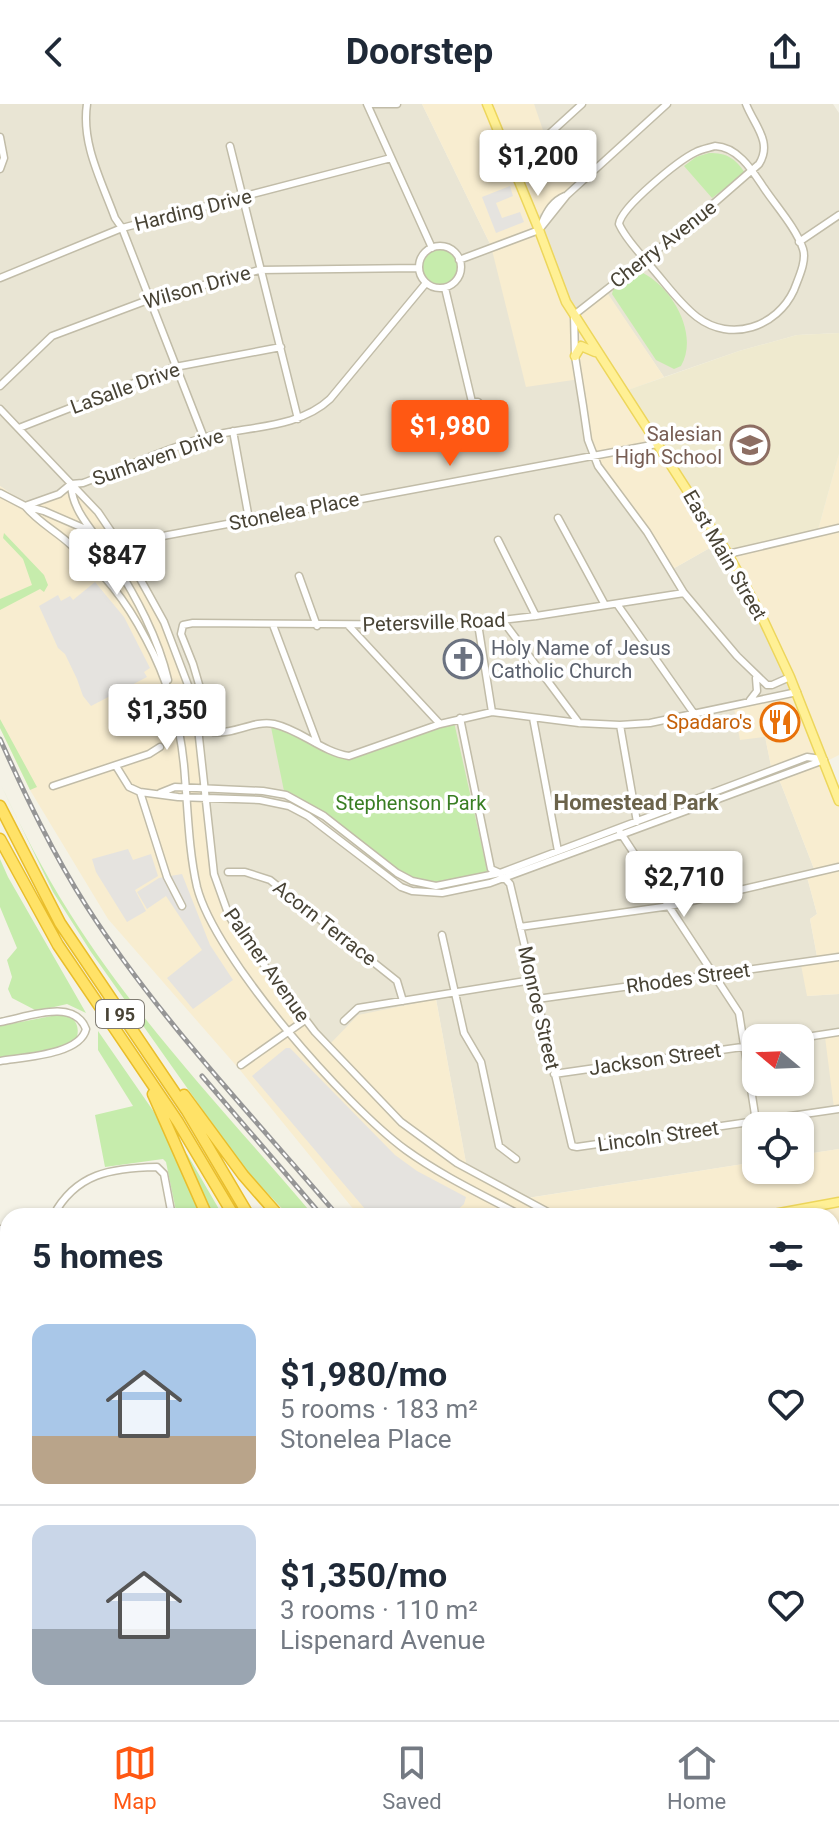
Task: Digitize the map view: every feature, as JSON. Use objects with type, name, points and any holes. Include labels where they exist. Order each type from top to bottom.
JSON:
[{"type":"highway","name":"I 95","points":[[0,806],[37,881],[73,943],[207,1141],[245,1208]]},
{"type":"highway","name":"I 95","points":[[0,839],[58,945],[191,1143],[229,1208]]},
{"type":"highway","points":[[153,1061],[193,1106],[243,1175],[272,1208]]},
{"type":"highway","points":[[138,1063],[203,1208]]},
{"type":"main road","name":"East Main Street","points":[[487,104],[574,315],[728,554],[797,692],[839,801]]},
{"type":"main road","points":[[575,356],[579,348],[585,346],[599,355]]},
{"type":"main road","points":[[806,1208],[839,1202]]},
{"type":"street","points":[[87,104],[86,129],[90,151],[204,438]]},
{"type":"street","points":[[397,104],[368,104],[432,248]]},
{"type":"street","points":[[511,160],[526,155],[582,104]]},
{"type":"street","points":[[459,260],[539,230],[567,195],[667,104]]},
{"type":"street","points":[[746,104],[765,148],[763,158],[753,171]]},
{"type":"street","points":[[0,137],[4,158],[0,169]]},
{"type":"street","points":[[230,146],[298,419]]},
{"type":"street","points":[[723,146],[737,154],[753,171],[799,242],[804,257],[790,299],[769,321],[728,330],[701,320],[686,308],[621,230],[618,221],[623,211],[678,164],[699,150],[723,146]]},
{"type":"street","name":"Harding Drive","points":[[0,278],[122,228],[391,158]]},
{"type":"street","name":"Cherry Avenue","points":[[574,315],[753,171]]},
{"type":"street","points":[[799,242],[839,215]]},
{"type":"street","points":[[432,248],[451,249],[459,260],[458,277],[445,288],[426,283],[419,268],[422,256],[432,248]]},
{"type":"street","name":"Wilson Drive","points":[[0,386],[52,336],[148,300],[259,270],[419,268]]},
{"type":"street","name":"Sunhaven Drive","points":[[25,506],[59,494],[71,484],[83,483],[204,438],[298,419],[314,412],[330,399],[426,283]]},
{"type":"street","points":[[445,288],[472,402]]},
{"type":"street","points":[[574,315],[575,356],[593,455],[606,477],[647,532],[684,593],[756,676],[772,685],[790,677]]},
{"type":"street","name":"LaSalle Drive","points":[[19,428],[175,367],[281,347]]},
{"type":"street","name":"Palmer Avenue","points":[[0,409],[88,499],[120,544],[152,599],[178,657],[197,719],[210,853],[220,896],[242,936],[305,1020],[368,1090],[418,1136],[457,1163],[540,1208]]},
{"type":"street","points":[[233,431],[249,519]]},
{"type":"street","name":"Stonelea Place","points":[[120,544],[657,444]]},
{"type":"street","name":"Palmer Avenue","points":[[71,484],[72,499],[112,557],[162,656],[182,748],[193,866],[206,912],[237,963],[290,1031],[362,1110],[405,1149],[508,1208]]},
{"type":"street","points":[[0,493],[120,544]]},
{"type":"street","name":"Palmer Avenue","points":[[25,506],[34,517],[89,561],[119,597],[146,638],[172,703]]},
{"type":"street","points":[[558,518],[605,605]]},
{"type":"street","points":[[728,554],[839,528]]},
{"type":"street","points":[[498,540],[536,616]]},
{"type":"street","points":[[299,576],[317,626]]},
{"type":"street","name":"Petersville Road","points":[[317,744],[299,732],[271,723],[213,732],[181,634],[183,625],[478,624],[684,593]]},
{"type":"street","points":[[617,604],[695,715]]},
{"type":"street","points":[[503,621],[579,723]]},
{"type":"street","points":[[478,624],[492,712]]},
{"type":"street","points":[[273,625],[317,744],[336,753],[357,754],[440,724],[492,712],[620,725],[695,715],[797,692]]},
{"type":"street","points":[[348,625],[440,724]]},
{"type":"street","points":[[747,702],[757,691],[756,676]]},
{"type":"street","name":"Monroe Street","points":[[460,718],[491,869],[510,884],[572,1146]]},
{"type":"street","points":[[533,718],[560,854]]},
{"type":"street","points":[[620,725],[637,826]]},
{"type":"street","points":[[53,786],[149,754],[160,747]]},
{"type":"street","points":[[116,766],[129,787],[140,792],[260,800],[289,806],[318,822],[387,877],[412,891],[442,893],[502,876],[637,826],[807,757],[824,760]]},
{"type":"street","points":[[159,793],[175,787],[286,795],[324,816],[412,881],[436,886],[502,876]]},
{"type":"street","points":[[140,792],[167,877],[182,906]]},
{"type":"street","points":[[620,832],[739,1013],[742,1030]]},
{"type":"street","points":[[520,927],[670,906],[839,867]]},
{"type":"street","name":"Acorn Terrace","points":[[228,872],[245,872],[270,880],[397,981],[403,1001]]},
{"type":"street","points":[[442,935],[466,1039],[481,1062],[499,1146],[516,1159]]},
{"type":"street","name":"Rhodes Street","points":[[537,999],[839,957]]},
{"type":"street","points":[[344,1021],[358,1008],[532,980]]},
{"type":"street","points":[[0,1022],[55,1011],[80,1017],[86,1029],[82,1039],[68,1049],[0,1061]]},
{"type":"street","points":[[241,1065],[305,1020]]},
{"type":"street","points":[[814,1036],[839,1032]]},
{"type":"street","name":"Jackson Street","points":[[554,1074],[742,1046]]},
{"type":"street","name":"Lincoln Street","points":[[814,1113],[839,1109]]},
{"type":"street","name":"Lincoln Street","points":[[572,1146],[742,1123]]},
{"type":"street","points":[[58,1208],[69,1191],[89,1177],[157,1167],[164,1174],[170,1208]]},
{"type":"shaded area","points":[[0,104],[422,104],[491,246],[580,379],[671,570],[722,541],[796,694],[734,709],[765,736],[771,766],[816,874],[807,877],[817,914],[810,919],[818,962],[807,996],[839,994],[839,1035],[826,1037],[839,1107],[839,1149],[814,1153],[814,1112],[742,1112],[742,1164],[527,1198],[466,1163],[436,999],[330,1044],[309,1022],[230,916],[29,506],[0,486]]},
{"type":"shaded area","points":[[422,104],[534,104],[545,136],[540,144],[576,182],[537,217],[567,300],[576,316],[606,291],[664,377],[626,391],[722,541],[671,570],[600,467],[590,438],[580,379],[526,387],[491,246]]},
{"type":"shaded area","points":[[534,104],[833,104],[839,113],[839,333],[797,335],[664,377],[606,292],[576,316],[567,300],[537,217],[539,144]]},
{"type":"shaded area","points":[[510,186],[513,196],[496,203],[502,218],[520,212],[524,222],[496,233],[482,197]]},
{"type":"shaded area","name":"Salesian High School","points":[[839,333],[839,454],[818,530],[730,554],[625,391],[739,351],[797,335]]},
{"type":"shaded area","points":[[839,454],[839,755],[823,763],[839,806],[839,994],[807,996],[801,965],[818,962],[810,919],[817,914],[807,877],[816,874],[771,766],[765,737],[740,740],[734,708],[795,695],[730,554],[818,530]]},
{"type":"shaded area","points":[[74,485],[89,498],[113,529],[156,602],[192,693],[213,862],[230,916],[309,1022],[330,1044],[358,1015],[436,999],[466,1163],[528,1198],[742,1164],[742,1184],[814,1184],[814,1153],[839,1149],[839,1208],[352,1208],[240,1070],[108,919],[30,790],[0,728],[0,486],[29,506]]},
{"type":"shaded area","points":[[95,582],[124,617],[150,668],[144,672],[147,677],[91,706],[83,696],[65,654],[58,648],[39,606],[58,595],[61,601],[70,596],[73,600]]},
{"type":"shaded area","points":[[128,849],[133,860],[151,854],[158,876],[135,890],[146,911],[127,922],[96,872],[92,859]]},
{"type":"shaded area","points":[[182,874],[210,945],[233,980],[193,1009],[167,978],[202,950],[166,896],[147,909],[137,892],[159,878]]},
{"type":"shaded area","points":[[839,1035],[839,1107],[834,1108],[825,1037]]},
{"type":"shaded area","points":[[290,1048],[395,1155],[417,1171],[466,1197],[464,1204],[460,1208],[364,1208],[252,1076]]},
{"type":"green space","points":[[709,153],[730,157],[745,173],[712,198],[684,166],[696,157]]},
{"type":"green space","points":[[440,248],[453,254],[459,267],[453,280],[440,286],[427,280],[421,267],[427,254]]},
{"type":"green space","points":[[643,273],[673,301],[685,327],[686,354],[681,366],[674,369],[656,360],[612,294],[614,286],[630,274]]},
{"type":"green space","points":[[4,533],[44,575],[48,585],[44,592],[40,589],[0,610],[0,599],[32,585],[23,559],[3,538]]},
{"type":"green space","points":[[0,719],[37,787],[30,790],[0,728]]},
{"type":"green space","name":"Stephenson Park","points":[[454,722],[488,874],[441,883],[414,879],[379,858],[325,815],[284,791],[271,727],[299,735],[343,758],[355,758]]},
{"type":"green space","points":[[17,818],[69,912],[125,992],[307,1208],[281,1208],[243,1167],[91,952],[53,892]]},
{"type":"green space","points":[[0,859],[86,1013],[67,1004],[37,1011],[12,998],[8,989],[12,977],[7,960],[17,948],[0,907]]},
{"type":"green space","points":[[62,1014],[73,1019],[77,1025],[77,1037],[71,1042],[30,1054],[0,1058],[0,1026]]},
{"type":"green space","points":[[98,1031],[154,1112],[199,1208],[175,1208],[163,1159],[105,1167],[95,1115],[133,1106],[98,1050]]},
{"type":"green space","points":[[187,1154],[218,1208],[207,1208],[184,1156]]},
{"type":"railway","points":[[0,739],[63,867],[115,948],[207,1066],[331,1208]]},
{"type":"railway","points":[[202,1076],[315,1208]]},
{"type":"place","name":"Salesian High School","points":[[750,445]]},
{"type":"place","name":"Holy Name of Jesus Catholic Church","points":[[463,659]]},
{"type":"place","name":"Spadaro's","points":[[780,722]]},
{"type":"district","name":"Homestead Park","points":[[636,802]]}]
